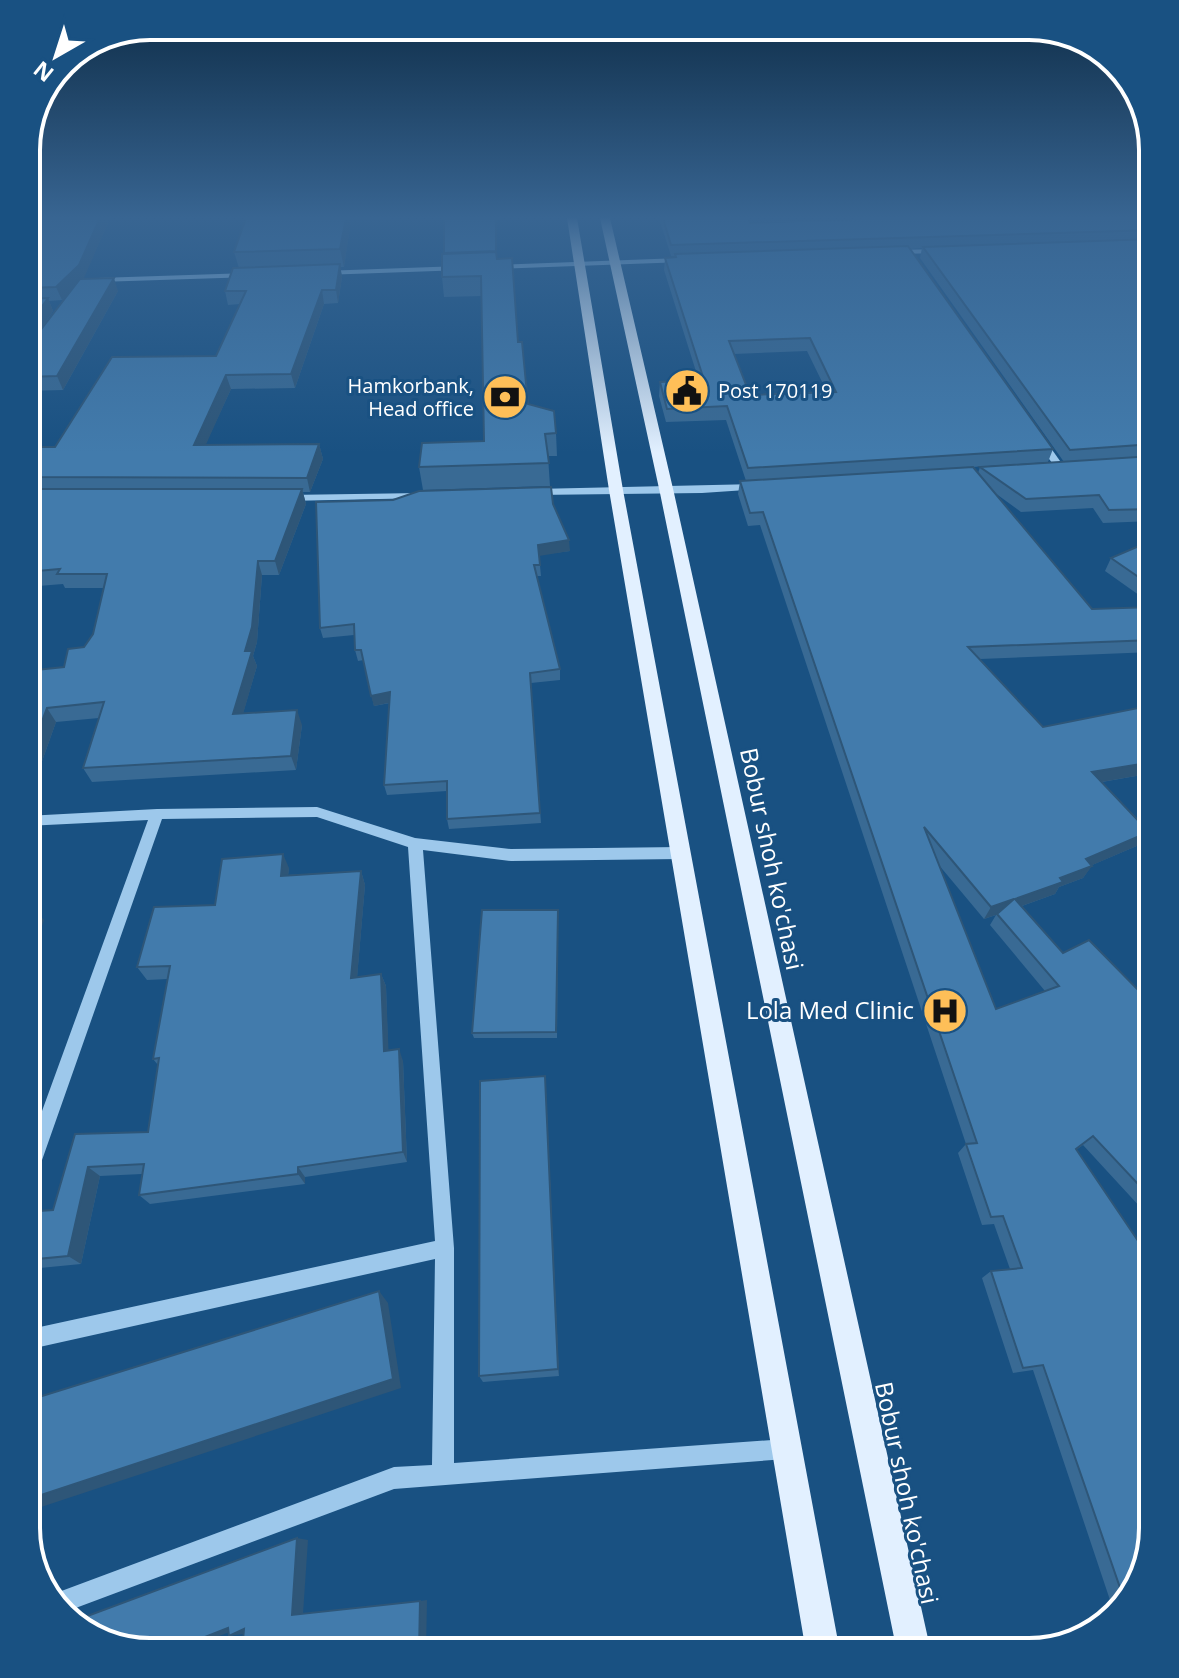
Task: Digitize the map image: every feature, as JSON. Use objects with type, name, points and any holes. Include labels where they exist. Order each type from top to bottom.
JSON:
[{"type":"main road","points":[[585,296],[616,490],[820,1638]]},
{"type":"main road","name":"Bobur shoh ko'chasi","points":[[624,296],[911,1638]]},
{"type":"street","points":[[1036,433],[1060,468]]},
{"type":"street","points":[[1046,469],[1076,467]]},
{"type":"street","points":[[526,493],[616,490],[667,493],[771,486]]},
{"type":"street","points":[[274,498],[436,495]]},
{"type":"street","points":[[40,820],[157,814],[317,812],[415,844],[511,855],[681,853]]},
{"type":"street","points":[[40,1141],[157,814]]},
{"type":"street","points":[[415,844],[445,1248],[443,1473]]},
{"type":"street","points":[[40,1337],[445,1248]]},
{"type":"street","points":[[67,1600],[394,1478],[786,1449]]},
{"type":"building","points":[[67,296],[103,296],[57,376],[40,377],[40,331]]},
{"type":"building","points":[[244,296],[320,296],[291,374],[226,375],[194,445],[319,444],[307,478],[40,477],[40,447],[55,447],[112,357],[216,356]]},
{"type":"building","points":[[481,296],[515,296],[528,404],[554,411],[556,433],[545,434],[549,463],[419,467],[422,443],[484,441]]},
{"type":"building","points":[[677,296],[944,296],[1053,449],[748,468],[727,406],[667,409],[660,382],[704,380]],"holes":[[[810,338],[836,392],[750,395],[729,341]]]},
{"type":"building","points":[[959,296],[1139,296],[1139,445],[1070,450]]},
{"type":"building","points":[[40,298],[48,298],[40,309]]},
{"type":"building","points":[[1139,457],[1139,509],[1109,510],[1099,495],[1026,499],[980,467]]},
{"type":"building","points":[[973,467],[1092,609],[1139,607],[1139,641],[968,647],[1043,727],[1139,709],[1139,764],[1092,772],[1139,821],[1139,836],[1086,859],[1092,866],[1060,878],[1063,882],[1015,899],[1063,953],[1089,940],[1139,991],[1139,1185],[1093,1136],[1076,1149],[1139,1242],[1139,1528],[1131,1570],[1120,1589],[1043,1365],[1023,1368],[991,1271],[1022,1268],[1003,1216],[991,1217],[966,1144],[977,1143],[763,512],[750,513],[740,481]],"holes":[[[924,827],[991,907],[1014,899],[997,914],[1059,986],[996,1009]]]},
{"type":"building","points":[[551,487],[553,504],[569,540],[538,545],[540,565],[534,565],[560,669],[530,673],[540,813],[447,819],[447,781],[384,785],[390,692],[371,696],[361,650],[355,650],[354,624],[320,628],[316,502],[393,500],[419,491]]},
{"type":"building","points":[[40,489],[302,489],[275,561],[258,561],[252,627],[245,651],[252,651],[233,714],[297,710],[291,756],[83,768],[104,702],[47,708],[40,727],[40,670],[64,667],[68,649],[84,647],[93,634],[107,574],[57,574],[60,569],[40,571]]},
{"type":"building","points":[[1139,546],[1139,577],[1111,558]]},
{"type":"building","points":[[283,854],[281,876],[361,871],[351,978],[381,974],[384,1051],[399,1049],[403,1152],[298,1167],[298,1174],[139,1195],[144,1164],[88,1167],[68,1256],[40,1259],[40,1211],[53,1210],[75,1134],[148,1132],[159,1058],[153,1059],[170,966],[137,967],[154,907],[215,905],[222,859]]},
{"type":"building","points":[[482,910],[558,910],[556,1032],[472,1033]]},
{"type":"building","points":[[545,1076],[558,1369],[479,1376],[480,1081]]},
{"type":"building","points":[[379,1291],[393,1379],[40,1495],[40,1397]]},
{"type":"building","points":[[297,1538],[292,1615],[420,1601],[419,1638],[243,1638],[244,1629],[229,1636],[228,1628],[203,1638],[143,1638],[101,1627],[86,1617]]},
{"type":"place","name":"Post 170119","points":[[687,391]]},
{"type":"place","name":"Hamkorbank, Head office","points":[[505,397]]},
{"type":"place","name":"Lola Med Clinic","points":[[945,1011]]}]
